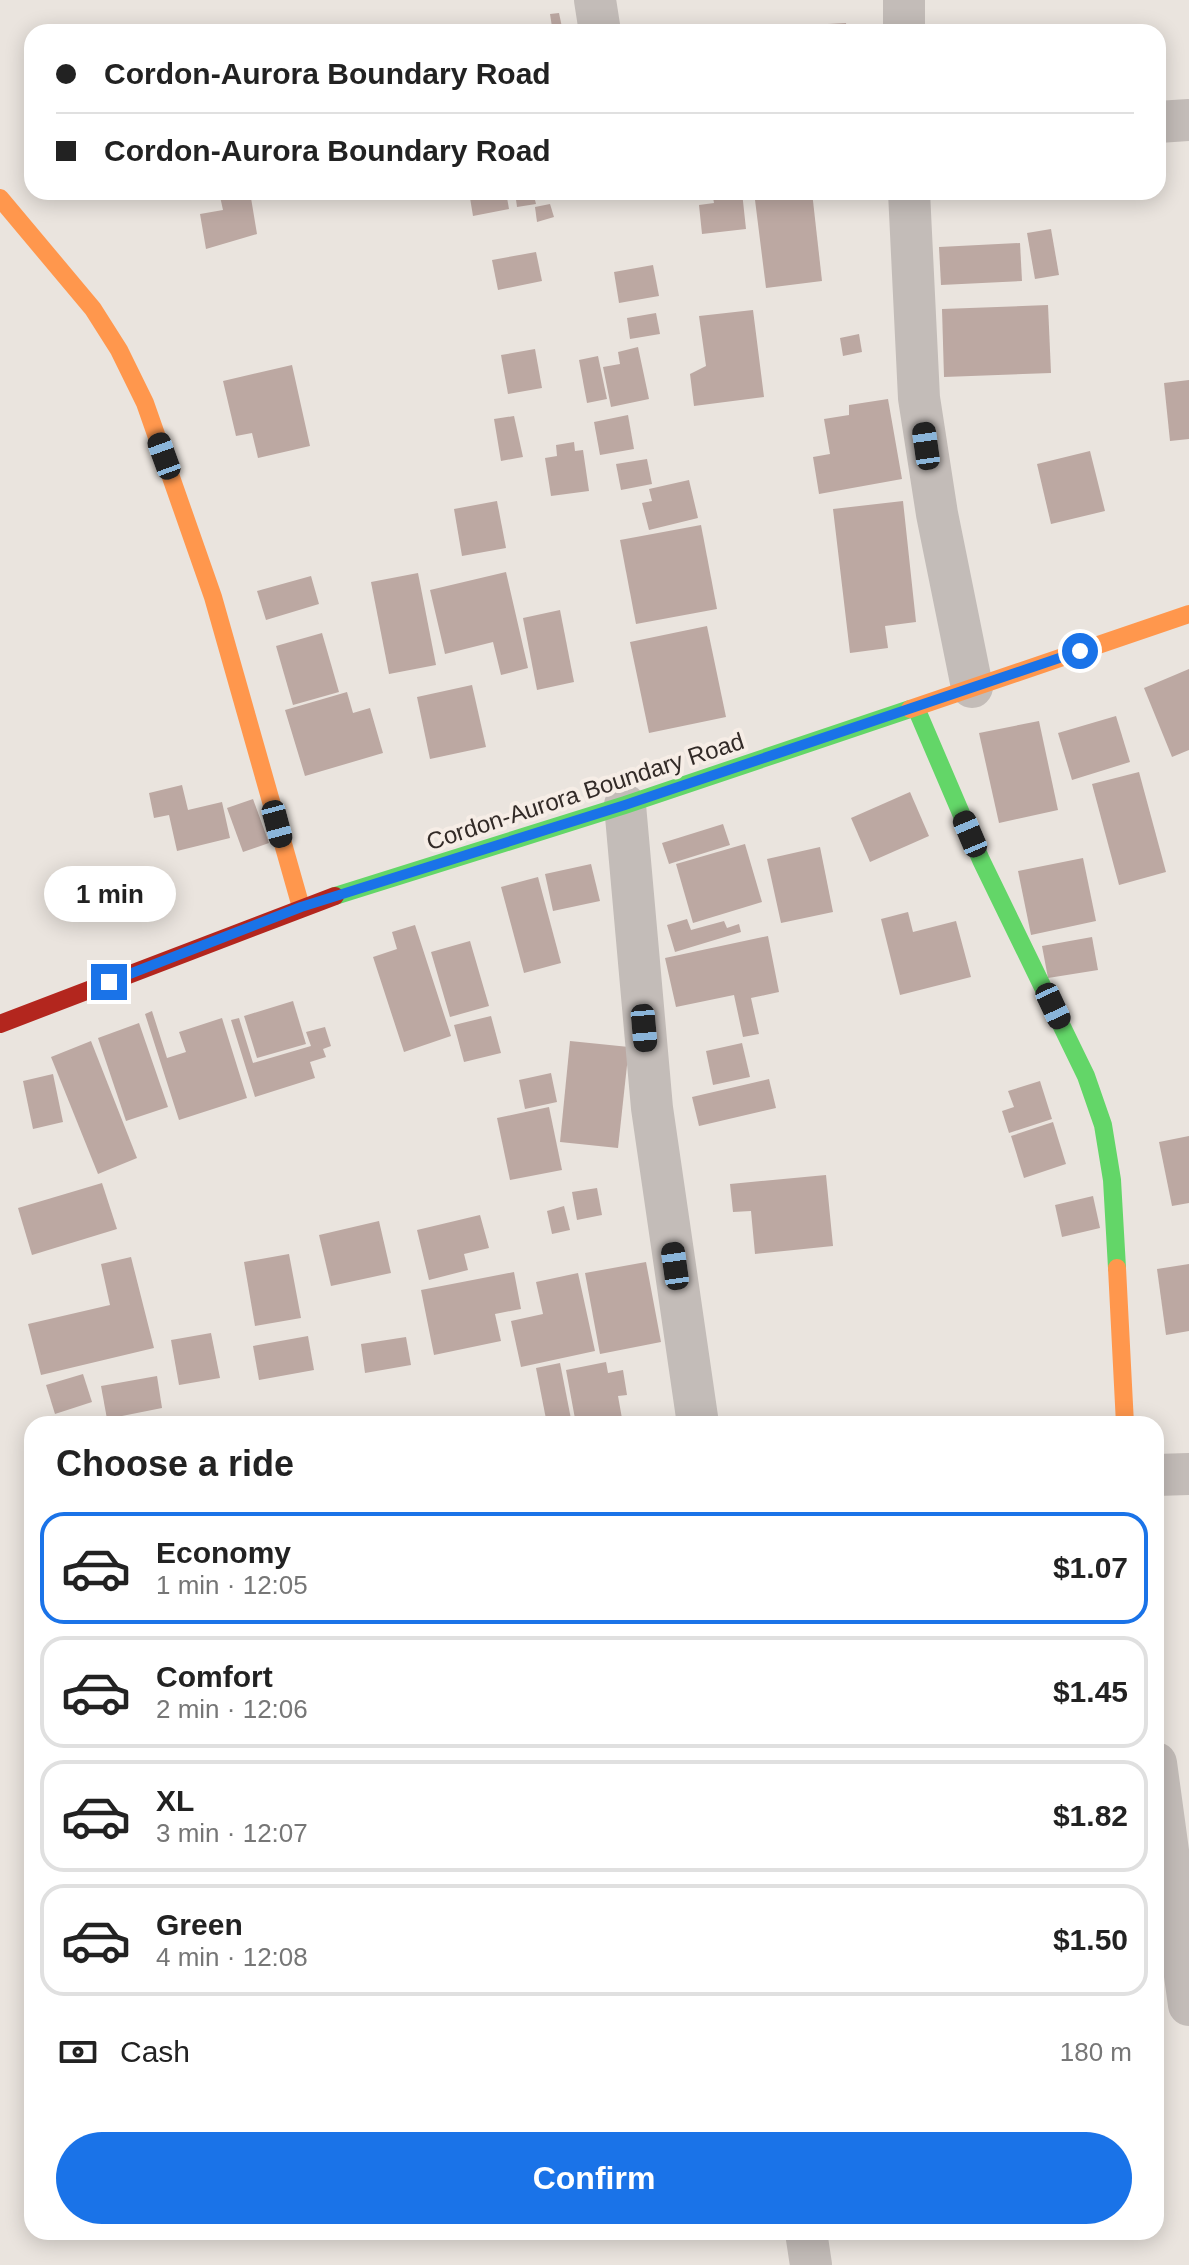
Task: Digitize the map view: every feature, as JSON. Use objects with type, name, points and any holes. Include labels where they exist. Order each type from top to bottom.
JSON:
[{"type":"street","points":[[595,0],[599,24]]},
{"type":"street","points":[[904,0],[904,24]]},
{"type":"street","points":[[1166,121],[1189,120]]},
{"type":"street","points":[[0,198],[92,306],[120,352],[154,427],[222,629],[301,907]]},
{"type":"street","points":[[909,200],[919,398],[937,514],[972,687]]},
{"type":"street","name":"Cordon-Aurora Boundary Road","points":[[0,1024],[301,907],[625,805],[1189,614]]},
{"type":"street","points":[[916,708],[981,860],[1086,1076],[1103,1125],[1114,1211],[1125,1416]]},
{"type":"street","points":[[625,805],[652,1108],[697,1416]]},
{"type":"street","points":[[1164,1475],[1189,1474]]},
{"type":"street","points":[[1164,1822],[1189,2005]]},
{"type":"street","points":[[807,2240],[811,2265]]},
{"type":"building","points":[[559,13],[561,24],[552,24],[550,14]]},
{"type":"building","points":[[221,200],[251,200],[257,234],[206,249],[200,214],[223,210]]},
{"type":"building","points":[[470,200],[507,200],[509,209],[473,216]]},
{"type":"building","points":[[516,200],[535,200],[536,204],[517,207]]},
{"type":"building","points":[[713,200],[743,200],[746,229],[702,234],[699,205],[714,203]]},
{"type":"building","points":[[755,200],[813,200],[822,281],[766,288]]},
{"type":"building","points":[[550,204],[554,217],[537,222],[535,207]]},
{"type":"building","points":[[1051,229],[1059,275],[1035,279],[1027,233]]},
{"type":"building","points":[[1020,243],[1022,281],[941,285],[939,247]]},
{"type":"building","points":[[536,252],[542,281],[498,290],[492,260]]},
{"type":"building","points":[[653,265],[659,296],[619,303],[614,272]]},
{"type":"building","points":[[1048,305],[1051,373],[944,377],[942,309]]},
{"type":"building","points":[[753,310],[764,397],[694,406],[690,374],[706,366],[699,316]]},
{"type":"building","points":[[656,313],[660,334],[630,339],[627,318]]},
{"type":"building","points":[[859,334],[862,352],[843,356],[840,338]]},
{"type":"building","points":[[638,347],[649,399],[611,407],[603,367],[620,364],[618,352]]},
{"type":"building","points":[[535,349],[542,388],[508,394],[501,355]]},
{"type":"building","points":[[598,356],[607,399],[587,403],[579,360]]},
{"type":"building","points":[[292,365],[310,446],[258,458],[252,433],[236,436],[223,381]]},
{"type":"building","points":[[1189,380],[1189,439],[1170,441],[1164,383]]},
{"type":"building","points":[[888,399],[902,479],[819,494],[813,457],[830,454],[824,419],[849,415],[849,405]]},
{"type":"building","points":[[628,415],[634,449],[600,455],[594,422]]},
{"type":"building","points":[[514,416],[523,457],[501,461],[494,419]]},
{"type":"building","points":[[574,442],[575,451],[583,450],[589,491],[551,496],[545,458],[557,456],[556,445]]},
{"type":"building","points":[[1090,451],[1105,511],[1051,524],[1037,464]]},
{"type":"building","points":[[647,459],[652,484],[621,490],[616,464]]},
{"type":"building","points":[[689,480],[698,518],[649,530],[642,503],[652,501],[649,489]]},
{"type":"building","points":[[497,501],[506,548],[462,556],[454,509]]},
{"type":"building","points":[[903,501],[916,622],[885,626],[888,648],[850,653],[833,509]]},
{"type":"building","points":[[701,525],[717,609],[636,624],[620,540]]},
{"type":"building","points":[[506,572],[528,668],[501,675],[493,642],[445,654],[430,590]]},
{"type":"building","points":[[418,573],[436,665],[389,674],[371,582]]},
{"type":"building","points":[[311,576],[319,604],[266,620],[257,591]]},
{"type":"building","points":[[560,610],[574,682],[537,690],[523,618]]},
{"type":"building","points":[[707,626],[726,717],[649,733],[630,642]]},
{"type":"building","points":[[322,633],[339,692],[293,705],[276,646]]},
{"type":"building","points":[[1189,669],[1189,750],[1172,757],[1144,688]]},
{"type":"building","points":[[472,685],[486,747],[430,759],[417,697]]},
{"type":"building","points":[[347,692],[353,713],[370,708],[383,753],[305,776],[285,710]]},
{"type":"building","points":[[1116,716],[1130,762],[1072,780],[1058,733]]},
{"type":"building","points":[[1039,721],[1058,810],[999,823],[979,733]]},
{"type":"building","points":[[1139,772],[1166,872],[1119,885],[1092,784]]},
{"type":"building","points":[[182,785],[188,810],[222,802],[230,838],[177,851],[169,815],[154,818],[149,793]]},
{"type":"building","points":[[910,792],[929,836],[870,862],[851,818]]},
{"type":"building","points":[[253,799],[269,843],[243,852],[227,808]]},
{"type":"building","points":[[723,824],[730,845],[669,864],[662,843]]},
{"type":"building","points":[[745,844],[762,902],[693,923],[676,864]]},
{"type":"building","points":[[820,847],[833,912],[781,923],[767,859]]},
{"type":"building","points":[[1083,858],[1096,921],[1031,935],[1018,871]]},
{"type":"building","points":[[591,864],[600,901],[553,911],[545,874]]},
{"type":"building","points":[[538,877],[561,963],[524,973],[501,887]]},
{"type":"building","points":[[908,912],[913,932],[956,921],[971,977],[900,995],[881,919]]},
{"type":"building","points":[[687,919],[691,930],[724,921],[727,928],[739,924],[741,932],[675,952],[667,925]]},
{"type":"building","points":[[415,925],[451,1036],[404,1052],[373,957],[397,949],[392,932]]},
{"type":"building","points":[[768,936],[779,992],[751,998],[759,1034],[743,1037],[734,995],[676,1007],[665,958]]},
{"type":"building","points":[[1092,937],[1098,970],[1048,978],[1042,946]]},
{"type":"building","points":[[470,941],[489,1006],[450,1017],[431,952]]},
{"type":"building","points":[[293,1001],[306,1044],[257,1058],[244,1016]]},
{"type":"building","points":[[152,1011],[167,1058],[186,1052],[179,1032],[222,1018],[247,1098],[179,1120],[145,1014]]},
{"type":"building","points":[[491,1016],[501,1053],[464,1062],[454,1025]]},
{"type":"building","points":[[239,1018],[253,1063],[311,1046],[306,1032],[325,1027],[331,1046],[323,1049],[326,1057],[310,1062],[315,1078],[255,1097],[231,1020]]},
{"type":"building","points":[[139,1023],[168,1107],[126,1121],[98,1038]]},
{"type":"building","points":[[91,1041],[137,1158],[98,1174],[51,1057]]},
{"type":"building","points":[[570,1041],[629,1047],[618,1148],[560,1142]]},
{"type":"building","points":[[742,1043],[750,1077],[713,1085],[706,1051]]},
{"type":"building","points":[[551,1073],[557,1102],[525,1109],[519,1080]]},
{"type":"building","points":[[53,1074],[63,1122],[33,1129],[23,1081]]},
{"type":"building","points":[[769,1079],[776,1108],[699,1126],[692,1097]]},
{"type":"building","points":[[1040,1081],[1052,1119],[1009,1133],[1002,1111],[1014,1107],[1008,1091]]},
{"type":"building","points":[[549,1107],[562,1170],[510,1180],[497,1118]]},
{"type":"building","points":[[1053,1122],[1066,1164],[1024,1178],[1011,1136]]},
{"type":"building","points":[[1189,1136],[1189,1203],[1172,1206],[1159,1142]]},
{"type":"building","points":[[826,1175],[833,1246],[755,1254],[751,1211],[733,1212],[730,1184]]},
{"type":"building","points":[[102,1183],[117,1229],[32,1255],[18,1208]]},
{"type":"building","points":[[597,1188],[602,1215],[577,1220],[572,1192]]},
{"type":"building","points":[[1093,1196],[1100,1228],[1062,1237],[1055,1205]]},
{"type":"building","points":[[564,1206],[570,1230],[552,1234],[547,1211]]},
{"type":"building","points":[[480,1215],[489,1248],[464,1254],[468,1270],[429,1280],[417,1230]]},
{"type":"building","points":[[379,1221],[391,1273],[331,1286],[319,1235]]},
{"type":"building","points":[[289,1254],[301,1318],[255,1326],[244,1262]]},
{"type":"building","points":[[131,1257],[154,1348],[41,1375],[28,1324],[110,1305],[101,1264]]},
{"type":"building","points":[[646,1262],[661,1342],[600,1354],[585,1273]]},
{"type":"building","points":[[1189,1264],[1189,1331],[1166,1335],[1157,1269]]},
{"type":"building","points":[[514,1272],[521,1309],[495,1314],[501,1341],[434,1355],[421,1290]]},
{"type":"building","points":[[578,1273],[595,1351],[521,1367],[511,1321],[543,1314],[536,1282]]},
{"type":"building","points":[[211,1333],[220,1378],[179,1385],[171,1340]]},
{"type":"building","points":[[308,1336],[314,1370],[259,1380],[253,1346]]},
{"type":"building","points":[[406,1337],[411,1365],[365,1373],[361,1344]]},
{"type":"building","points":[[606,1362],[608,1373],[623,1370],[627,1395],[618,1396],[622,1416],[575,1416],[566,1370]]},
{"type":"building","points":[[560,1363],[570,1416],[545,1416],[536,1368]]},
{"type":"building","points":[[83,1374],[92,1402],[55,1414],[46,1385]]},
{"type":"building","points":[[157,1376],[162,1408],[106,1416],[101,1386]]},
{"type":"traffic: fast","points":[[916,708],[981,860],[1086,1076],[1103,1125],[1112,1180],[1117,1268]]},
{"type":"traffic: fast","points":[[335,896],[625,805],[910,709]]},
{"type":"traffic: slow","points":[[0,198],[93,309],[119,350],[145,403],[213,597],[301,907]]},
{"type":"traffic: slow","points":[[910,709],[1189,614]]},
{"type":"traffic: slow","points":[[1117,1268],[1125,1416]]},
{"type":"traffic: jam","points":[[0,1024],[335,896]]},
{"type":"route","points":[[109,982],[301,907],[625,805],[1080,651]]}]
